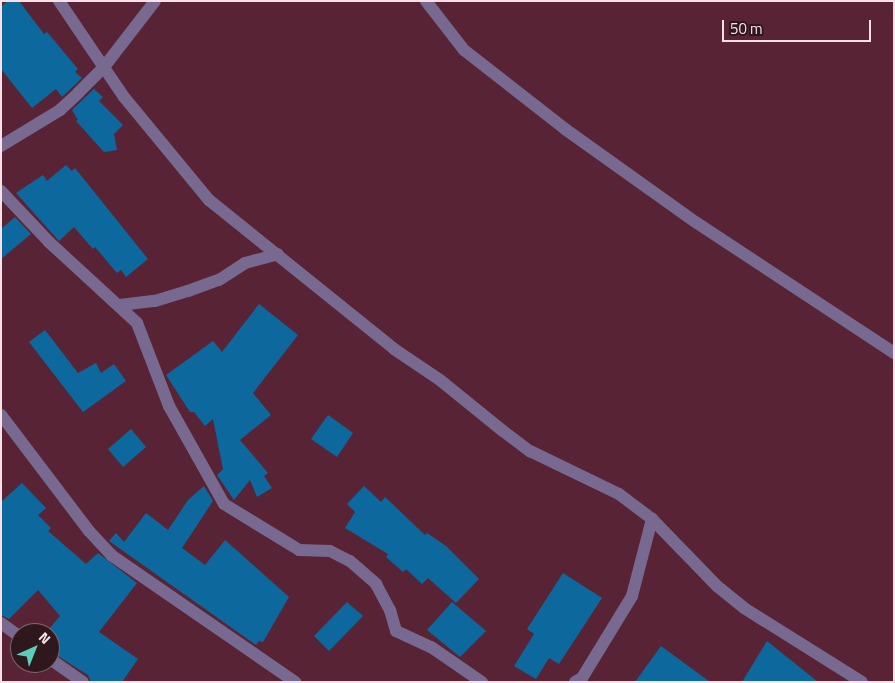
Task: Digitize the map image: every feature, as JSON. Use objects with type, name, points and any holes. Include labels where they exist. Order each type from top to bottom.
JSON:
[{"type":"street","points":[[59,1],[104,67],[187,177],[209,200],[394,349],[440,380],[530,451],[619,494],[652,519],[717,586],[744,608],[862,682]]},
{"type":"street","points":[[1,146],[60,110],[104,67],[155,1]]},
{"type":"street","points":[[426,1],[464,50],[565,129],[697,223],[894,353]]},
{"type":"street","points":[[2,193],[49,242],[120,305],[137,323],[169,406],[224,504],[300,550],[330,551],[350,561],[376,584],[390,610],[396,632],[430,647],[482,682]]},
{"type":"street","points":[[120,305],[155,301],[188,292],[219,280],[245,263],[278,254]]},
{"type":"street","points":[[1,415],[89,532],[111,556],[295,682]]},
{"type":"street","points":[[581,680],[632,596],[652,519]]},
{"type":"street","points":[[60,666],[83,682]]},
{"type":"street","points":[[63,668],[67,682]]},
{"type":"building","points":[[7,1],[19,1],[44,34],[47,32],[78,69],[75,72],[82,78],[62,97],[56,89],[32,108],[1,69],[1,7]]},
{"type":"building","points":[[94,89],[103,97],[99,101],[123,125],[114,134],[117,150],[104,152],[76,121],[78,120],[72,110]]},
{"type":"building","points":[[66,165],[72,171],[75,168],[148,259],[126,277],[121,270],[117,273],[95,247],[93,249],[74,227],[59,241],[16,193],[43,175],[47,181]]},
{"type":"building","points":[[15,217],[31,234],[1,259],[1,229]]},
{"type":"building","points":[[259,304],[298,335],[253,393],[271,415],[240,440],[268,473],[264,476],[272,488],[257,497],[250,480],[234,500],[217,475],[223,469],[213,419],[205,426],[194,412],[190,412],[166,375],[213,341],[222,352]]},
{"type":"building","points":[[45,330],[78,373],[96,363],[101,373],[114,364],[126,381],[83,412],[29,342]]},
{"type":"building","points":[[328,415],[353,433],[337,457],[311,439]]},
{"type":"building","points":[[131,429],[146,447],[123,467],[108,449]]},
{"type":"building","points":[[22,483],[46,508],[38,515],[51,528],[48,531],[86,564],[98,553],[137,583],[99,632],[138,659],[122,682],[91,682],[88,675],[60,657],[60,623],[54,623],[60,616],[38,590],[9,619],[1,615],[1,502]]},
{"type":"building","points":[[204,486],[213,501],[182,548],[205,565],[225,540],[289,597],[263,642],[259,641],[256,645],[109,541],[116,533],[124,542],[146,513],[168,530],[188,500]]},
{"type":"building","points":[[364,486],[381,502],[385,497],[425,535],[427,533],[446,546],[479,579],[456,603],[428,578],[422,584],[406,569],[403,572],[386,557],[388,554],[345,528],[355,512],[347,504]]},
{"type":"building","points":[[563,573],[602,598],[559,664],[549,658],[536,679],[514,666],[534,634],[527,629]]},
{"type":"building","points":[[347,602],[363,616],[329,651],[314,636]]},
{"type":"building","points":[[452,602],[486,631],[460,657],[427,630]]},
{"type":"building","points":[[767,641],[818,682],[742,682]]},
{"type":"building","points":[[661,646],[710,682],[635,682]]}]
